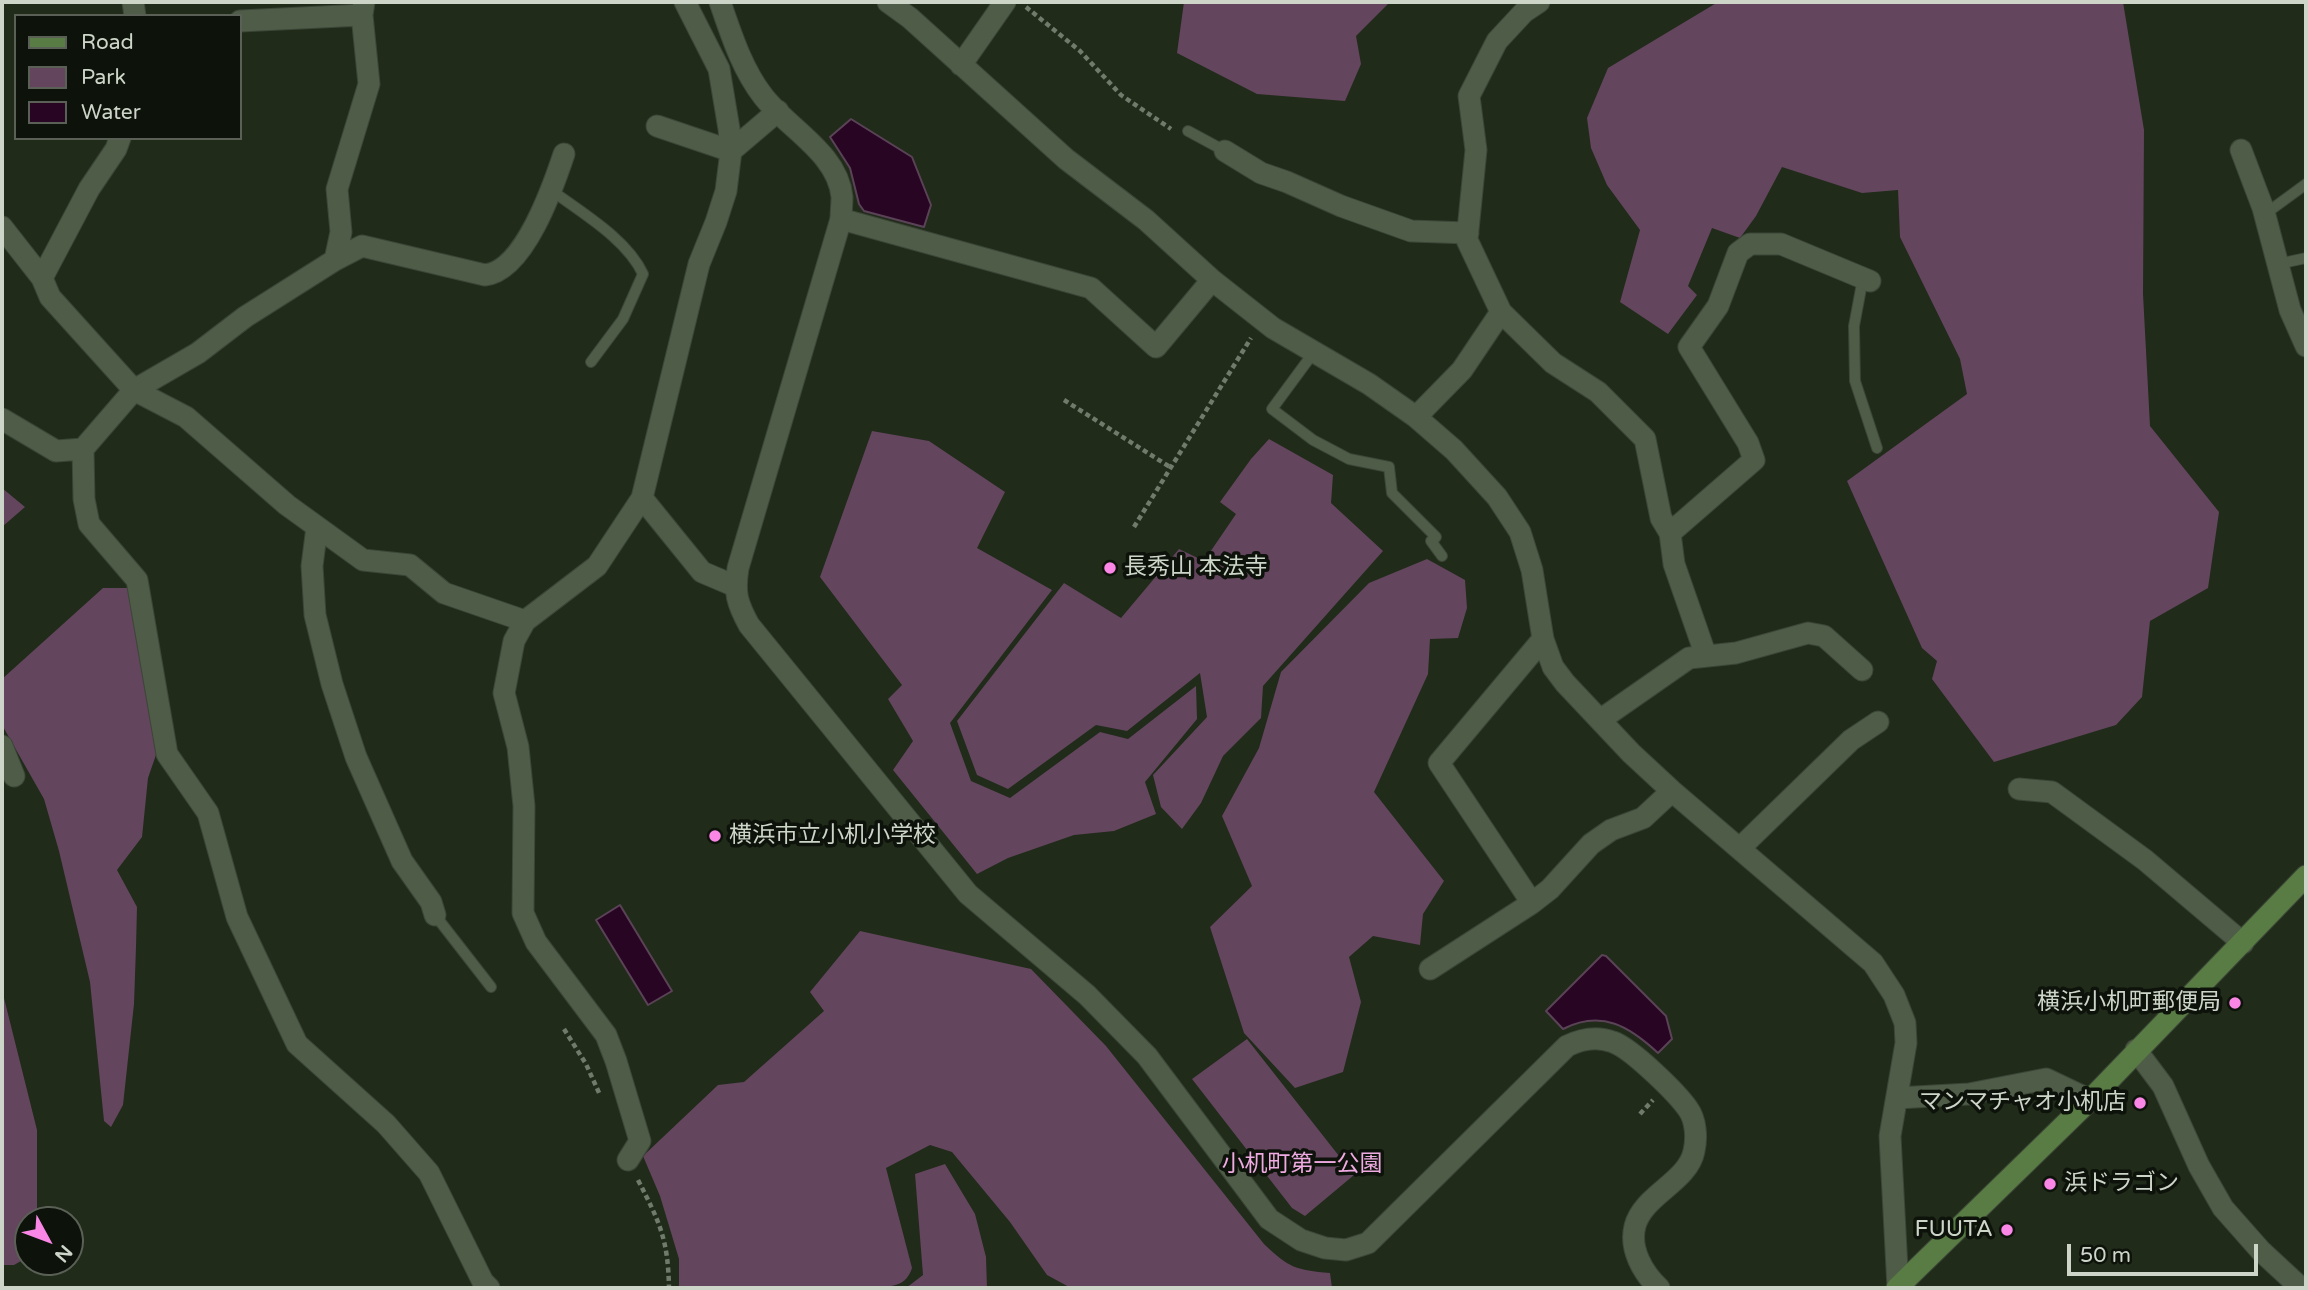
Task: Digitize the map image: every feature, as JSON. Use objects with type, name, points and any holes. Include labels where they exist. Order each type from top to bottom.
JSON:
[{"type":"main road","points":[[1898,1288],[2090,1100],[2306,876]]},
{"type":"street","points":[[628,1160],[640,1141],[606,1035],[536,942],[523,913],[524,806],[517,747],[505,693],[514,641],[525,621],[597,566],[642,498],[699,264],[726,191],[731,151],[719,69],[685,2]]},
{"type":"street","points":[[720,2],[735,45],[763,96],[827,162],[837,180],[842,197],[841,219],[738,568],[735,586],[738,605],[749,625],[968,894],[1087,995],[1147,1056],[1269,1219],[1301,1240],[1325,1248],[1346,1250],[1368,1243],[1567,1046],[1591,1038],[1611,1041],[1631,1051],[1690,1110],[1695,1124],[1694,1153],[1687,1166],[1644,1210],[1635,1225],[1640,1265],[1647,1277],[1659,1288]]},
{"type":"street","points":[[888,2],[910,18],[1066,159],[1146,220],[1212,280],[1263,320],[1369,384],[1416,417],[1454,450],[1497,497],[1520,532],[1532,570],[1542,639],[1553,667],[1600,720],[1672,791],[1873,963],[1894,995],[1905,1023],[1906,1043],[1890,1136],[1898,1288]]},
{"type":"street","points":[[961,65],[1005,2]]},
{"type":"street","points":[[1539,2],[1524,12],[1497,41],[1469,96],[1476,150],[1467,240],[1502,312],[1553,363],[1598,392],[1645,439],[1661,519],[1670,533],[1674,564],[1706,656]]},
{"type":"street","points":[[242,21],[363,8],[369,83],[337,188],[341,232],[335,260]]},
{"type":"street","points":[[731,151],[778,111]]},
{"type":"street","points":[[657,127],[731,151]]},
{"type":"street","points":[[42,278],[89,189],[119,140]]},
{"type":"street","points":[[2241,150],[2265,214],[2290,310],[2301,320],[2306,346]]},
{"type":"street","points":[[1225,151],[1261,173],[1411,231],[1468,233]]},
{"type":"street","points":[[489,1288],[483,1282],[429,1173],[386,1124],[297,1044],[237,917],[208,813],[167,754],[137,580],[89,524],[83,499],[83,449],[134,390],[198,353],[245,317],[362,246],[485,275],[494,274],[508,266],[532,231],[564,155]]},
{"type":"street","points":[[841,219],[1091,288],[1156,347],[1212,280]]},
{"type":"street","points":[[2,228],[42,278],[50,297],[134,390],[186,417],[287,505],[363,560],[410,565],[444,593],[525,621]]},
{"type":"street","points":[[1670,533],[1754,460],[1748,443],[1689,347],[1718,306],[1738,253],[1750,244],[1781,244],[1866,279]]},
{"type":"street","points":[[1416,417],[1462,370],[1502,312]]},
{"type":"street","points":[[2,419],[56,451],[83,449]]},
{"type":"street","points":[[642,498],[702,572],[735,586]]},
{"type":"street","points":[[317,527],[312,566],[315,615],[332,684],[356,757],[402,861],[431,902],[435,915]]},
{"type":"street","points":[[1600,720],[1689,658],[1736,653],[1808,633],[1824,636],[1862,670]]},
{"type":"street","points":[[1532,903],[1439,763],[1542,639]]},
{"type":"street","points":[[1740,848],[1851,740],[1878,722]]},
{"type":"street","points":[[2,747],[14,776]]},
{"type":"street","points":[[2019,789],[2052,792],[2145,859],[2243,943]]},
{"type":"street","points":[[1430,969],[1532,903],[1550,889],[1591,844],[1611,830],[1643,818],[1672,791]]},
{"type":"street","points":[[2136,1050],[2163,1086],[2199,1166],[2223,1208],[2261,1251],[2301,1288]]},
{"type":"street","points":[[1897,1098],[1969,1094],[2046,1079],[2090,1100]]},
{"type":"lane","points":[[1188,131],[1225,151]]},
{"type":"lane","points":[[2265,214],[2306,184]]},
{"type":"lane","points":[[551,190],[622,245],[636,260],[643,274],[623,319],[591,362]]},
{"type":"lane","points":[[2278,264],[2306,258]]},
{"type":"lane","points":[[1866,279],[1854,326],[1855,382],[1877,448]]},
{"type":"lane","points":[[1314,352],[1272,409],[1313,440],[1349,459],[1389,467],[1392,493],[1436,537],[1431,541],[1442,556]]},
{"type":"lane","points":[[435,915],[491,987]]},
{"type":"path","points":[[1020,2],[1080,51],[1121,95],[1135,106],[1180,134],[1188,131]]},
{"type":"path","points":[[1133,527],[1263,320]]},
{"type":"path","points":[[1064,400],[1170,467]]},
{"type":"path","points":[[564,1029],[586,1064],[602,1100]]},
{"type":"path","points":[[628,1160],[662,1227],[668,1258],[669,1288]]},
{"type":"green space","points":[[1184,2],[1390,2],[1356,36],[1361,64],[1345,101],[1257,94],[1177,53]]},
{"type":"green space","points":[[1718,2],[2123,2],[2144,130],[2143,294],[2150,426],[2219,512],[2208,588],[2150,621],[2142,697],[2116,725],[1994,762],[1932,679],[1937,661],[1922,648],[1847,481],[1967,394],[1960,359],[1900,237],[1898,190],[1862,193],[1782,167],[1756,216],[1740,238],[1712,228],[1688,286],[1697,295],[1668,334],[1620,302],[1640,230],[1607,185],[1591,148],[1587,118],[1608,68]]},
{"type":"green space","points":[[872,431],[929,441],[1005,492],[977,548],[1052,590],[950,723],[971,781],[1010,798],[1100,732],[1128,739],[1196,686],[1197,719],[1145,782],[1156,814],[1114,831],[1074,835],[1008,858],[977,874],[893,770],[913,741],[888,699],[902,685],[820,577]]},
{"type":"green space","points":[[1269,439],[1333,475],[1331,503],[1383,551],[1263,686],[1261,718],[1223,756],[1201,803],[1182,829],[1161,807],[1153,775],[1207,717],[1200,673],[1127,731],[1096,725],[1008,789],[977,775],[957,721],[1064,583],[1121,618],[1179,549],[1204,561],[1236,514],[1220,502]]},
{"type":"green space","points":[[2,488],[25,507],[2,527]]},
{"type":"green space","points":[[1427,559],[1465,580],[1467,608],[1458,638],[1430,639],[1428,674],[1374,792],[1444,881],[1423,914],[1420,945],[1373,936],[1349,957],[1361,1002],[1343,1072],[1295,1088],[1244,1033],[1210,927],[1252,886],[1222,816],[1259,748],[1281,672],[1369,583]]},
{"type":"green space","points":[[103,588],[128,588],[157,752],[148,778],[142,837],[117,870],[137,907],[134,1004],[123,1105],[111,1127],[104,1121],[90,982],[59,851],[44,799],[2,725],[2,679]]},
{"type":"green space","points":[[860,931],[1031,969],[1106,1046],[1264,1244],[1294,1266],[1330,1273],[1332,1288],[1071,1288],[1047,1275],[1010,1222],[952,1152],[930,1145],[886,1168],[912,1268],[903,1282],[876,1288],[679,1288],[679,1259],[660,1196],[643,1156],[718,1085],[744,1082],[824,1011],[810,992]]},
{"type":"green space","points":[[2,990],[37,1130],[37,1206],[14,1206],[14,1265],[2,1265]]},
{"type":"green space","name":"小机町第一公園","points":[[1247,1039],[1354,1175],[1305,1216],[1292,1208],[1192,1079]]},
{"type":"green space","points":[[945,1164],[975,1214],[986,1257],[987,1288],[906,1288],[923,1275],[915,1174]]},
{"type":"water","points":[[851,119],[912,157],[931,205],[924,227],[864,211],[859,204],[850,168],[830,137]]},
{"type":"water","points":[[620,905],[672,991],[648,1005],[596,920]]},
{"type":"water","points":[[1602,955],[1666,1016],[1672,1039],[1658,1053],[1637,1035],[1615,1024],[1590,1021],[1563,1029],[1546,1011]]},
{"type":"place","name":"長秀山 本法寺","points":[[1110,568]]},
{"type":"place","name":"横浜市立小机小学校","points":[[715,836]]},
{"type":"place","name":"横浜小机町郵便局","points":[[2235,1003]]},
{"type":"place","name":"マンマチャオ小机店","points":[[2140,1103]]},
{"type":"place","name":"浜ドラゴン","points":[[2050,1184]]},
{"type":"place","name":"FUUTA","points":[[2007,1230]]}]
